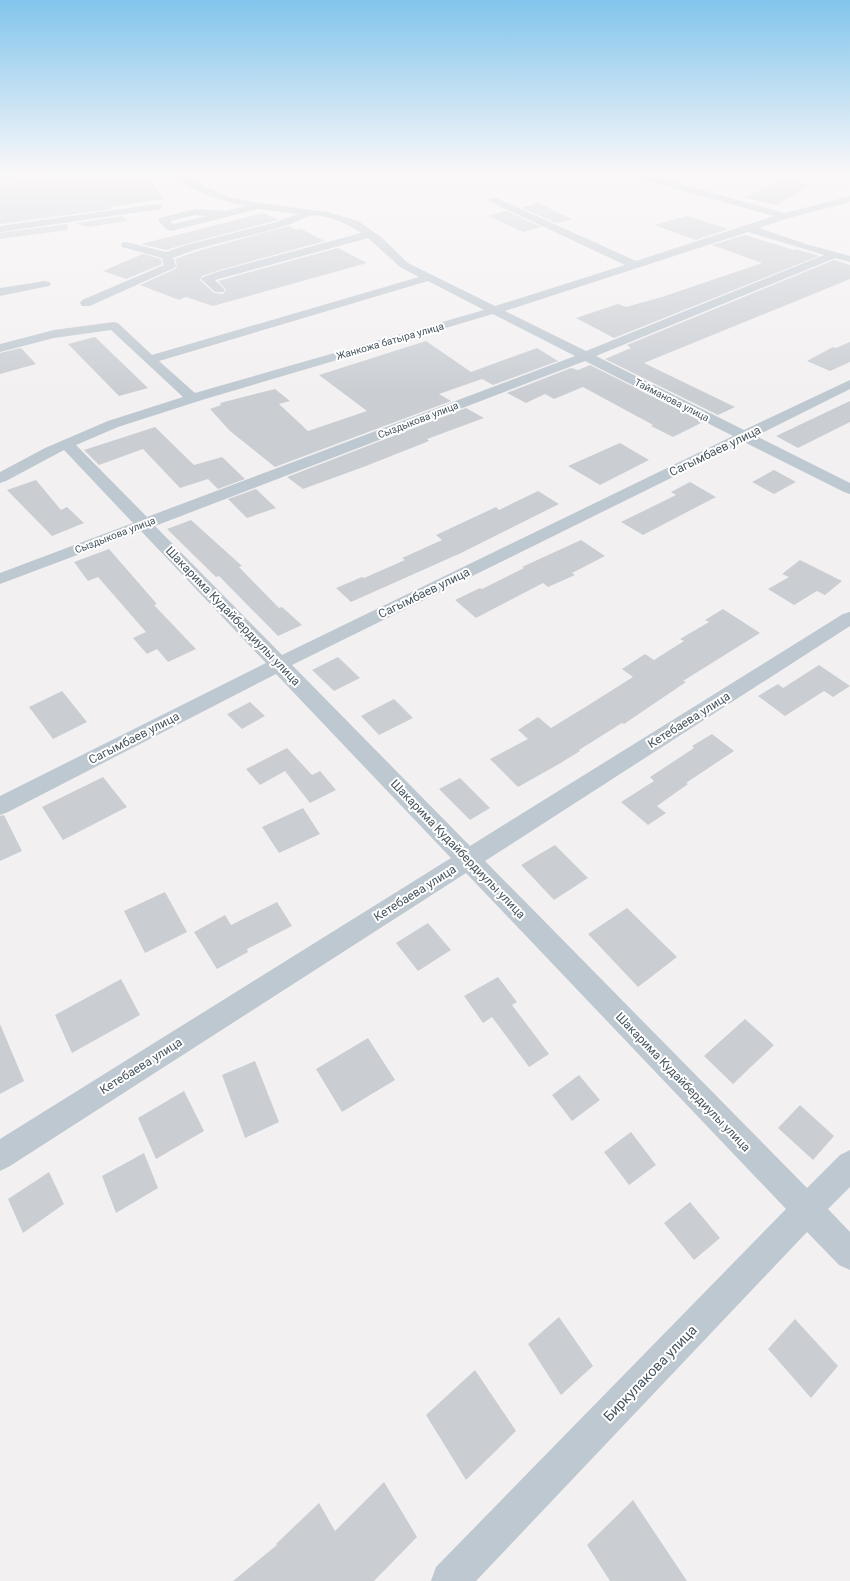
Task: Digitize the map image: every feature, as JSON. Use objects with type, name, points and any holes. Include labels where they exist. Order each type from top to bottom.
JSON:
[{"type":"street","points":[[129,246],[167,256],[195,246]]},
{"type":"street","points":[[219,290],[207,279],[224,272],[324,246]]},
{"type":"street","name":"Тайманова улица","points":[[384,246],[404,265],[850,489]]},
{"type":"street","points":[[593,246],[635,265]]},
{"type":"street","name":"Жанкожа батыра улица","points":[[0,478],[50,451],[113,424],[192,399],[495,310],[694,246]]},
{"type":"street","points":[[805,246],[850,259]]},
{"type":"street","name":"Сыздыкова улица","points":[[0,579],[586,356],[834,255]]},
{"type":"street","points":[[86,303],[170,266],[167,256]]},
{"type":"street","points":[[150,360],[430,277]]},
{"type":"street","points":[[0,292],[45,284]]},
{"type":"street","points":[[0,348],[54,334],[114,326],[192,399]]},
{"type":"street","name":"Сагымбаев улица","points":[[0,806],[279,664],[850,384]]},
{"type":"street","name":"Шакарима Кудайбердиулы улица","points":[[66,444],[850,1254]]},
{"type":"street","name":"Кетебаева улица","points":[[0,1156],[850,618]]},
{"type":"street","name":"Биркулакова улица","points":[[450,1581],[850,1165]]},
{"type":"building","points":[[148,246],[180,246],[166,250]]},
{"type":"building","points":[[216,246],[308,246],[202,276],[200,280],[214,293],[223,294],[226,290],[218,281],[338,248],[367,263],[213,306],[186,297],[179,300],[140,285],[175,269],[177,265],[175,259]]},
{"type":"building","points":[[714,246],[780,246],[819,256],[614,338],[576,318],[618,304],[626,307],[662,297],[762,263]]},
{"type":"building","points":[[143,254],[161,259],[162,264],[126,279],[103,271]]},
{"type":"building","points":[[834,260],[850,265],[850,279],[644,363],[735,407],[718,415],[605,359],[631,348],[627,345]]},
{"type":"building","points":[[95,337],[148,388],[119,396],[68,344]]},
{"type":"building","points":[[426,341],[471,372],[537,348],[558,361],[493,385],[482,379],[439,394],[451,401],[275,467],[230,431],[210,409],[221,405],[220,403],[275,389],[290,401],[279,404],[308,431],[367,411],[319,375]]},
{"type":"building","points":[[850,342],[850,362],[830,371],[807,361],[833,347],[836,348]]},
{"type":"building","points":[[21,348],[36,364],[0,374],[0,353]]},
{"type":"building","points":[[590,365],[703,422],[673,437],[583,387],[554,399],[545,394],[526,403],[507,393],[571,368],[578,370]]},
{"type":"building","points":[[850,401],[850,422],[798,448],[776,436]]},
{"type":"building","points":[[466,408],[484,418],[427,439],[429,441],[366,466],[303,489],[287,477]]},
{"type":"building","points":[[155,427],[194,465],[222,457],[245,479],[218,489],[208,479],[180,488],[143,449],[99,465],[84,450]]},
{"type":"building","points":[[620,443],[649,460],[600,485],[568,466]]},
{"type":"building","points":[[774,470],[796,482],[774,494],[752,482]]},
{"type":"building","points":[[36,480],[61,510],[67,507],[84,523],[52,536],[7,490]]},
{"type":"building","points":[[690,482],[716,497],[643,535],[621,522],[676,495],[671,492]]},
{"type":"building","points":[[256,489],[276,508],[247,518],[228,499]]},
{"type":"building","points":[[538,491],[559,504],[461,553],[351,602],[336,588],[362,577],[364,578],[405,560],[402,558],[442,540],[436,535],[496,507],[499,510]]},
{"type":"building","points":[[191,520],[242,566],[239,567],[279,608],[282,607],[302,625],[278,636],[219,576],[216,577],[167,529]]},
{"type":"building","points":[[581,540],[605,556],[572,573],[575,575],[548,587],[543,583],[476,618],[455,600],[480,588],[482,589],[524,568],[522,567]]},
{"type":"building","points":[[109,549],[157,604],[154,605],[196,649],[168,662],[157,649],[147,654],[133,638],[146,632],[98,577],[88,581],[74,562]]},
{"type":"building","points":[[800,560],[842,581],[825,595],[817,591],[794,605],[768,589],[789,577],[782,574]]},
{"type":"building","points":[[723,609],[760,633],[683,681],[686,682],[624,724],[622,723],[559,764],[518,787],[490,759],[528,739],[518,730],[538,717],[551,728],[633,677],[622,669],[645,654],[654,660],[684,641],[680,639],[709,622],[705,620]]},
{"type":"building","points":[[338,657],[360,678],[334,691],[312,670]]},
{"type":"building","points":[[819,665],[850,686],[833,697],[824,691],[785,716],[758,696],[778,684],[783,688]]},
{"type":"building","points":[[62,691],[87,722],[53,739],[29,707]]},
{"type":"building","points":[[394,699],[413,718],[379,735],[361,716]]},
{"type":"building","points":[[250,702],[265,716],[242,729],[227,714]]},
{"type":"building","points":[[712,734],[734,751],[686,783],[688,784],[657,806],[666,813],[648,825],[621,802],[654,781],[650,777],[694,748],[692,746]]},
{"type":"building","points":[[287,748],[312,775],[320,771],[336,790],[310,803],[285,771],[260,785],[246,769]]},
{"type":"building","points":[[103,777],[127,807],[63,840],[42,807]]},
{"type":"building","points":[[460,778],[490,808],[470,820],[439,789]]},
{"type":"building","points":[[303,808],[320,834],[279,853],[262,827]]},
{"type":"building","points":[[4,815],[22,851],[0,861],[0,816]]},
{"type":"building","points":[[555,845],[588,878],[554,900],[521,865]]},
{"type":"building","points":[[165,892],[187,932],[145,953],[124,911]]},
{"type":"building","points":[[277,902],[292,926],[247,949],[248,952],[217,969],[194,932],[225,915],[231,925]]},
{"type":"building","points":[[627,908],[677,957],[638,987],[588,934]]},
{"type":"building","points":[[428,923],[451,950],[418,971],[396,943]]},
{"type":"building","points":[[498,977],[517,1002],[512,1005],[549,1054],[529,1067],[492,1017],[483,1023],[464,996]]},
{"type":"building","points":[[121,979],[140,1015],[72,1053],[55,1015]]},
{"type":"building","points":[[745,1019],[774,1045],[733,1084],[704,1056]]},
{"type":"building","points":[[0,1024],[24,1081],[0,1094]]},
{"type":"building","points":[[368,1038],[395,1080],[342,1112],[316,1069]]},
{"type":"building","points":[[255,1061],[279,1122],[245,1138],[222,1075]]},
{"type":"building","points":[[579,1075],[600,1100],[572,1121],[552,1095]]},
{"type":"building","points":[[184,1091],[204,1131],[156,1159],[138,1118]]},
{"type":"building","points":[[800,1105],[834,1136],[813,1160],[778,1128]]},
{"type":"building","points":[[631,1132],[656,1165],[629,1185],[604,1152]]},
{"type":"building","points":[[144,1153],[158,1188],[116,1213],[102,1176]]},
{"type":"building","points":[[49,1172],[64,1204],[23,1233],[8,1199]]},
{"type":"building","points":[[690,1202],[720,1238],[694,1260],[664,1223]]},
{"type":"building","points":[[559,1317],[593,1366],[561,1395],[528,1344]]},
{"type":"building","points":[[795,1319],[838,1366],[811,1398],[768,1349]]},
{"type":"building","points":[[475,1370],[516,1431],[466,1480],[426,1415]]},
{"type":"building","points":[[384,1482],[417,1537],[374,1581],[233,1581],[277,1545],[276,1544],[319,1503],[335,1531]]},
{"type":"building","points":[[633,1500],[687,1581],[610,1581],[587,1545]]}]
